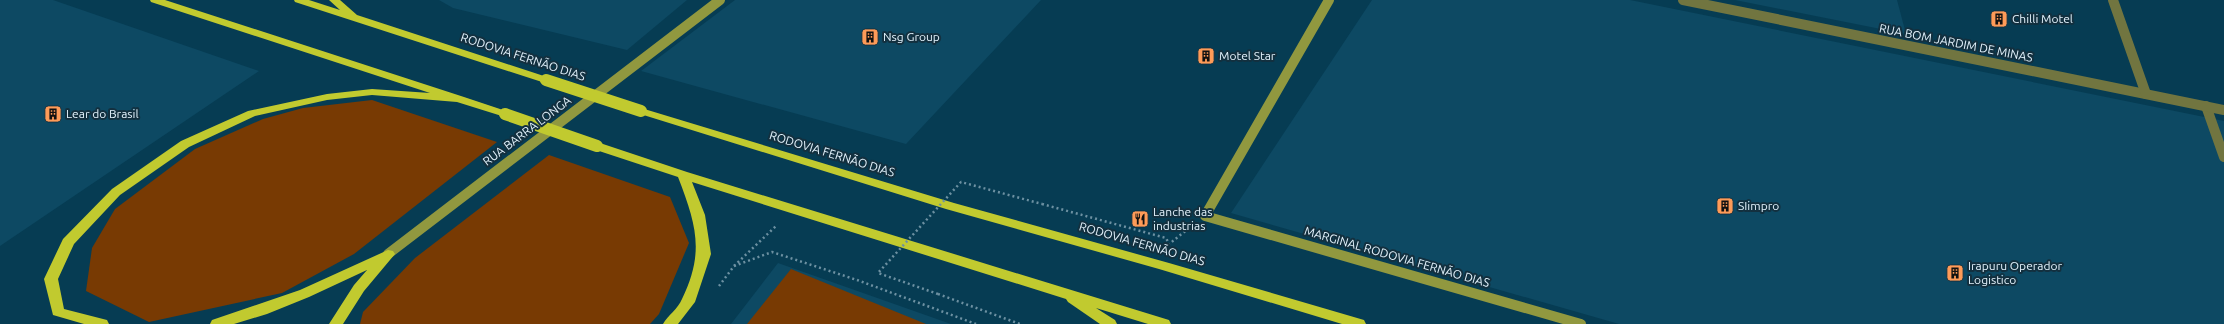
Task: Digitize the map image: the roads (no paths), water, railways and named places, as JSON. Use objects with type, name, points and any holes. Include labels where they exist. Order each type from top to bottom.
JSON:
[{"type":"highway","points":[[155,0],[506,114],[683,175],[1164,324]]},
{"type":"highway","name":"RODOVIA FERNÃO DIAS","points":[[299,0],[641,111],[950,206],[1164,266],[1359,324]]},
{"type":"highway","points":[[334,0],[359,20]]},
{"type":"highway","points":[[102,324],[58,312],[51,279],[62,254],[68,242],[116,192],[186,144],[252,113],[327,97],[372,92],[460,99]]},
{"type":"highway","points":[[670,324],[688,302],[704,254],[699,215],[683,175]]},
{"type":"highway","points":[[217,324],[262,312],[317,289],[388,254]]},
{"type":"highway","points":[[336,324],[359,288],[388,254]]},
{"type":"highway","points":[[1061,291],[1110,324]]},
{"type":"main road","name":"RUA BARRA LONGA","points":[[388,254],[720,0]]},
{"type":"main road","name":"MARGINAL RODOVIA FERNÃO DIAS","points":[[1329,0],[1205,216],[1581,324]]},
{"type":"street","name":"RUA BOM JARDIM DE MINAS","points":[[1683,0],[2224,110]]},
{"type":"street","points":[[2113,0],[2146,94]]},
{"type":"street","points":[[2206,106],[2224,158]]},
{"type":"place","name":"Chilli Motel","points":[[1999,19]]},
{"type":"place","name":"Nsg Group","points":[[870,37]]},
{"type":"place","name":"Motel Star","points":[[1206,56]]},
{"type":"place","name":"Lear do Brasil","points":[[53,114]]},
{"type":"place","name":"SIimpro","points":[[1725,206]]},
{"type":"place","name":"Lanche das industrias","points":[[1140,219]]},
{"type":"place","name":"Irapuru Operador Logistico","points":[[1955,273]]}]
